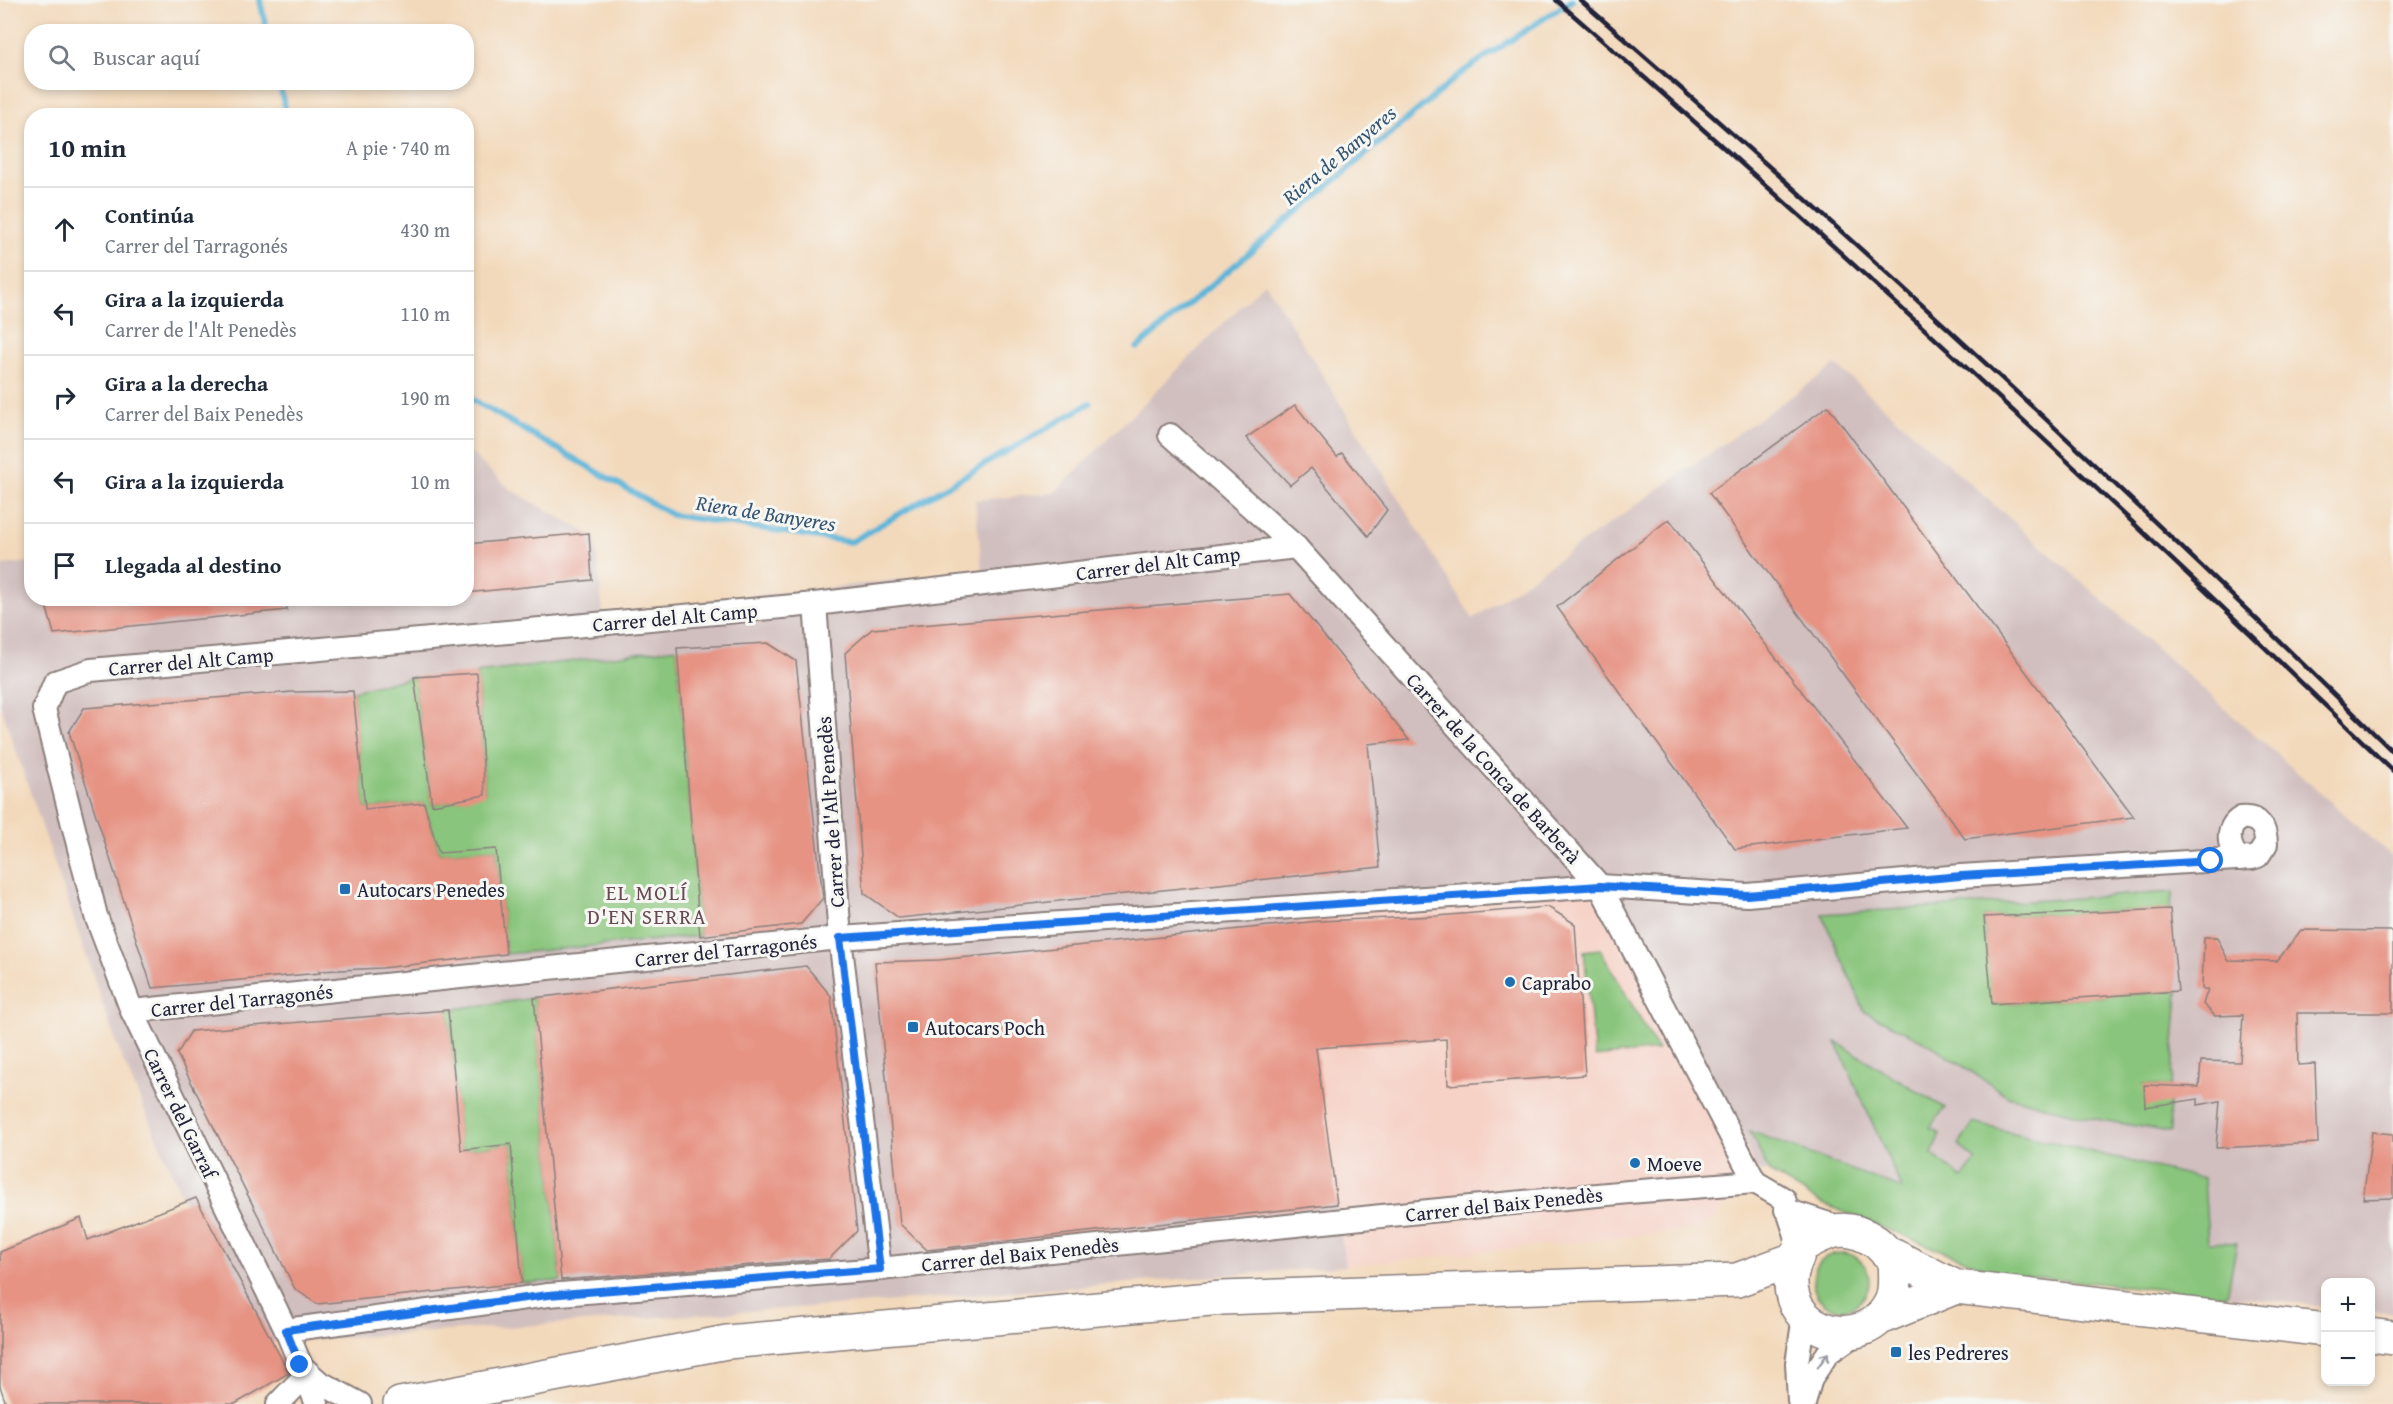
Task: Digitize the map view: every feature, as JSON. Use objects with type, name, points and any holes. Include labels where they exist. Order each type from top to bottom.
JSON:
[{"type":"main road","points":[[400,1404],[727,1342],[1222,1298],[1737,1280],[1798,1253],[1821,1234],[1848,1230],[1865,1234],[1880,1245],[1887,1254],[1956,1287],[2321,1330]]},
{"type":"main road","points":[[1798,1253],[1791,1279],[1799,1308]]},
{"type":"main road","points":[[1871,1324],[1894,1293],[1894,1256]]},
{"type":"main road","points":[[1737,1280],[1799,1308],[1829,1332],[1852,1333],[1956,1287]]},
{"type":"main road","points":[[2375,1336],[2393,1338]]},
{"type":"street","name":"Carrer de la Conca de Barberà","points":[[1170,435],[1296,547],[1600,886],[1755,1182]]},
{"type":"street","name":"Carrer del Alt Camp","points":[[55,682],[91,670],[815,604],[1296,547]]},
{"type":"street","name":"Carrer de l'Alt Penedès","points":[[815,604],[840,938],[880,1269]]},
{"type":"street","name":"Carrer del Garraf","points":[[55,682],[44,709],[96,915],[132,1011],[286,1330],[317,1404]]},
{"type":"street","name":"Carrer del Tarragonés","points":[[132,1011],[840,938],[1600,886],[1747,895],[1961,876],[2226,858]]},
{"type":"street","points":[[1755,1182],[1784,1199],[1798,1253]]},
{"type":"street","name":"Carrer del Baix Penedès","points":[[286,1330],[548,1295],[880,1269],[1629,1191],[1755,1182]]},
{"type":"street","points":[[1786,1210],[1848,1230]]},
{"type":"street","points":[[1799,1308],[1797,1363],[1799,1404]]},
{"type":"street","points":[[1804,1404],[1811,1378],[1828,1353],[1871,1324]]},
{"type":"street","points":[[278,1404],[303,1371],[360,1404]]},
{"type":"shaded area","points":[[1265,282],[1473,619],[1836,365],[2393,857],[2393,1313],[2375,1311],[2375,1278],[2321,1278],[2321,1306],[1992,1273],[1769,1172],[1758,1171],[1615,885],[1299,915],[1345,1266],[860,1304],[246,1344],[119,1051],[0,704],[2,565],[24,563],[24,606],[474,606],[474,456],[510,489],[595,537],[603,614],[982,570],[975,500],[1054,493]]},
{"type":"shaded area","points":[[1615,885],[1758,1171],[1703,1229],[1345,1266],[1299,915]]},
{"type":"green space","points":[[677,648],[700,936],[506,954],[496,849],[439,853],[424,803],[365,809],[353,691],[414,677],[432,805],[485,794],[477,673]]},
{"type":"green space","points":[[2173,892],[2170,909],[1984,917],[1993,1004],[2178,991],[2171,1086],[2144,1085],[2169,1103],[2170,1132],[2085,1117],[2008,1096],[1931,1045],[1865,1012],[1822,914]]},
{"type":"green space","points":[[1600,949],[1658,1050],[1595,1057],[1584,951]]},
{"type":"green space","points":[[534,998],[561,1281],[522,1283],[511,1144],[461,1150],[448,1010]]},
{"type":"green space","points":[[1836,1042],[1945,1108],[1930,1128],[1940,1133],[1932,1154],[1962,1178],[1976,1161],[1959,1145],[1973,1123],[2204,1179],[2208,1242],[2237,1243],[2227,1296],[2001,1274],[1823,1204],[1769,1172],[1750,1131],[1902,1189]]},
{"type":"green space","points":[[1841,1253],[1852,1255],[1861,1261],[1867,1270],[1869,1281],[1867,1292],[1861,1301],[1852,1307],[1841,1309],[1830,1307],[1821,1301],[1815,1292],[1813,1281],[1815,1270],[1821,1261],[1830,1255]]},
{"type":"building","points":[[1295,405],[1337,457],[1342,453],[1387,510],[1368,536],[1311,468],[1290,485],[1246,438]]},
{"type":"building","points":[[1828,406],[2134,817],[1965,839],[1709,493]]},
{"type":"building","points":[[1669,519],[1907,828],[1735,849],[1557,607]]},
{"type":"building","points":[[589,533],[592,580],[474,592],[474,543]]},
{"type":"building","points":[[1290,594],[1409,740],[1368,744],[1380,867],[899,918],[864,893],[845,653],[872,629]]},
{"type":"building","points":[[46,606],[287,606],[287,610],[54,634]]},
{"type":"building","points":[[768,643],[796,661],[823,898],[801,924],[700,936],[677,648]]},
{"type":"building","points":[[477,673],[485,795],[432,805],[414,677]]},
{"type":"building","points":[[353,691],[365,809],[424,803],[439,853],[496,849],[506,954],[382,968],[319,971],[320,973],[152,988],[69,732],[84,708],[293,692]]},
{"type":"building","points":[[1548,907],[1575,924],[1585,1075],[1448,1085],[1446,1039],[1316,1048],[1337,1204],[927,1250],[900,1224],[875,962],[939,960],[1319,921],[1437,916]]},
{"type":"building","points":[[2170,909],[2178,991],[1992,1004],[1984,917]]},
{"type":"building","points":[[2301,930],[2393,931],[2393,1013],[2297,1013],[2298,1065],[2315,1064],[2318,1143],[2216,1148],[2220,1101],[2198,1105],[2198,1099],[2145,1107],[2144,1085],[2199,1087],[2201,1061],[2240,1062],[2243,1015],[2215,1016],[2203,1004],[2208,989],[2202,989],[2204,937],[2217,937],[2228,960],[2277,961]]},
{"type":"building","points":[[806,966],[831,996],[857,1231],[829,1259],[561,1280],[534,998]]},
{"type":"building","points":[[448,1010],[461,1150],[511,1144],[522,1283],[317,1304],[295,1289],[177,1054],[191,1031]]},
{"type":"building","points":[[2372,1132],[2393,1134],[2393,1198],[2363,1199]]},
{"type":"building","points":[[196,1198],[289,1373],[235,1404],[6,1404],[0,1386],[0,1252],[81,1218],[88,1240]]},
{"type":"waterway","name":"Riera de Banyeres","points":[[260,0],[265,24]]},
{"type":"waterway","name":"Riera de Banyeres","points":[[1137,348],[1464,71],[1572,0]]},
{"type":"waterway","name":"Riera de Banyeres","points":[[281,90],[285,108]]},
{"type":"waterway","name":"Riera de Banyeres","points":[[474,401],[672,515],[851,542],[1090,403]]},
{"type":"railway","points":[[1556,0],[1769,188],[1980,380],[2188,574],[2393,771]]},
{"type":"railway","points":[[1580,0],[1788,183],[2094,464],[2393,752]]},
{"type":"place","name":"Autocars Penedes","points":[[345,889]]},
{"type":"place","name":"Caprabo","points":[[1510,982]]},
{"type":"place","name":"Autocars Poch","points":[[913,1027]]},
{"type":"place","name":"Moeve","points":[[1635,1163]]},
{"type":"place","name":"les Pedreres","points":[[1896,1352]]},
{"type":"district","name":"EL MOLÍ D'EN SERRA","points":[[647,904]]},
{"type":"route","points":[[300,1365],[286,1330],[548,1295],[880,1269],[840,938],[1600,886],[1747,895],[1961,876],[2211,861]]}]
